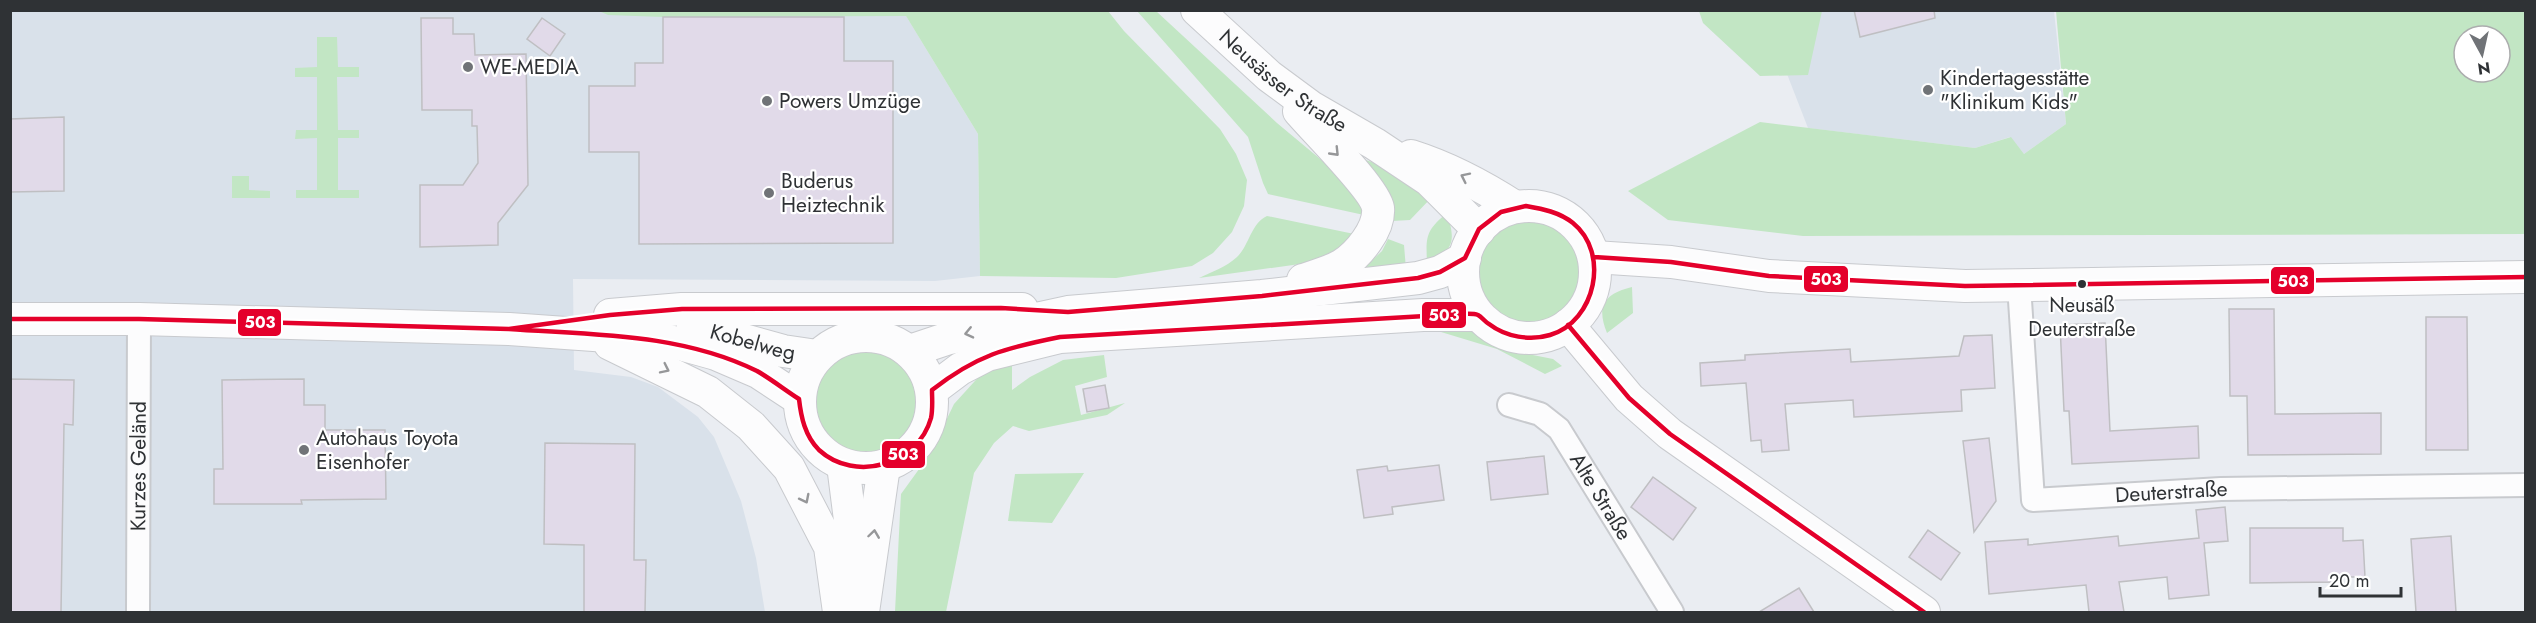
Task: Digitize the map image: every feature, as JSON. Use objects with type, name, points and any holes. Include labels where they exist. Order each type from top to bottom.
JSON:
[{"type":"main road","name":"Neusässer Straße","points":[[1197,10],[1269,76],[1331,121],[1374,144],[1429,180],[1479,230]]},
{"type":"main road","points":[[1262,296],[1342,265],[1362,247],[1371,233],[1375,226],[1378,208],[1367,186],[1323,140],[1269,76]]},
{"type":"main road","name":"Neusässer Straße","points":[[1374,144],[1451,170],[1515,207]]},
{"type":"main road","points":[[1535,206],[1567,217],[1579,228],[1594,257],[1596,274],[1587,305],[1577,319],[1548,336],[1515,337],[1500,331],[1478,315],[1467,295],[1463,279],[1468,246],[1488,220],[1515,207],[1535,206]]},
{"type":"main road","points":[[1594,257],[1671,262],[1769,276],[1965,286],[2526,277]]},
{"type":"main road","points":[[910,351],[946,339],[1068,312],[1262,296],[1418,278],[1440,272],[1465,258]]},
{"type":"main road","points":[[601,325],[682,309],[1001,308],[1068,312]]},
{"type":"main road","points":[[932,390],[960,369],[987,355],[1020,345],[1060,337],[1423,315],[1478,315]]},
{"type":"main road","name":"Kobelweg","points":[[10,319],[139,319],[510,329],[683,324],[783,351],[817,356]]},
{"type":"main road","points":[[601,325],[708,392],[751,426],[789,468],[830,548],[839,612]]},
{"type":"main road","name":"Kobelweg","points":[[601,325],[716,354],[758,372],[799,399]]},
{"type":"main road","points":[[1568,325],[1611,378],[1654,422],[1924,612]]},
{"type":"main road","points":[[852,336],[882,337],[910,351],[924,368],[932,390],[932,414],[922,438],[905,456],[884,466],[864,469],[843,465],[821,452],[808,436],[800,416],[799,399],[804,376],[817,356],[852,336]]},
{"type":"main road","points":[[843,465],[850,520],[850,612]]},
{"type":"main road","points":[[863,612],[884,466]]},
{"type":"street","name":"Deuterstraße","points":[[2019,285],[2033,500],[2221,489],[2526,485]]},
{"type":"street","name":"Kurzes Geländ","points":[[138,612],[139,319]]},
{"type":"street","name":"Alte Straße","points":[[1509,405],[1540,414],[1559,429],[1672,612]]},
{"type":"shaded area","points":[[10,11],[903,11],[978,134],[980,276],[935,281],[573,279],[574,370],[631,377],[658,387],[698,417],[714,437],[741,501],[756,558],[765,612],[11,612]]},
{"type":"shaded area","name":"Kindertagesstätte \"Klinikum Kids\"","points":[[1803,11],[2054,11],[2066,124],[2024,154],[2010,137],[1975,148],[1808,128],[1780,56]]},
{"type":"green space","points":[[599,11],[1108,11],[1124,31],[1220,129],[1236,154],[1247,180],[1244,206],[1232,232],[1213,253],[1192,266],[1116,278],[980,276],[978,134],[906,16],[663,17],[608,15]]},
{"type":"green space","points":[[1137,11],[1156,11],[1277,123],[1331,168],[1357,194],[1364,215],[1268,194],[1248,137]]},
{"type":"green space","points":[[1699,11],[1822,11],[1808,75],[1760,76],[1703,23]]},
{"type":"green space","points":[[2056,11],[2525,11],[2525,234],[1803,236],[1668,220],[1628,191],[1760,122],[1975,148],[2011,137],[2024,154],[2066,124]]},
{"type":"green space","points":[[317,37],[337,37],[338,67],[359,67],[359,77],[337,77],[338,130],[359,130],[359,138],[338,138],[338,190],[359,190],[359,198],[296,198],[296,190],[317,190],[317,138],[295,139],[296,130],[317,130],[317,77],[295,77],[295,68],[317,67]]},
{"type":"green space","points":[[1354,157],[1386,168],[1432,197],[1410,220],[1392,221]]},
{"type":"green space","points":[[232,176],[249,176],[249,190],[270,191],[270,198],[232,198]]},
{"type":"green space","points":[[1447,213],[1452,238],[1450,244],[1443,254],[1427,264],[1428,235],[1434,225]]},
{"type":"green space","points":[[1267,216],[1359,235],[1334,256],[1307,263],[1199,278],[1237,257],[1257,224]]},
{"type":"green space","points":[[1530,220],[1550,224],[1567,235],[1578,252],[1582,272],[1578,292],[1567,309],[1550,320],[1530,324],[1510,320],[1493,309],[1482,292],[1478,272],[1482,252],[1493,235],[1510,224]]},
{"type":"green space","points":[[1388,239],[1404,245],[1406,269],[1363,269],[1382,251]]},
{"type":"green space","points":[[1632,287],[1633,313],[1607,333],[1602,315],[1605,302],[1615,293]]},
{"type":"green space","points":[[1438,323],[1471,330],[1508,350],[1553,359],[1562,366],[1545,374],[1497,349],[1441,332]]},
{"type":"green space","points":[[865,351],[885,355],[902,366],[913,383],[917,403],[913,423],[902,440],[885,451],[865,455],[845,451],[828,440],[817,423],[813,403],[817,383],[828,366],[845,355]]},
{"type":"green space","points":[[1104,355],[1107,377],[1075,386],[1081,415],[1125,403],[1107,415],[1029,431],[1013,426],[994,443],[974,473],[946,612],[895,612],[901,494],[930,454],[954,404],[984,371],[1012,363],[1012,390],[1030,377],[1063,360]]},
{"type":"green space","points":[[1084,473],[1052,523],[1008,521],[1015,474]]},
{"type":"building","points":[[1854,10],[1934,10],[1935,18],[1860,37]]},
{"type":"building","points":[[663,17],[844,17],[844,61],[893,61],[893,243],[639,244],[639,152],[589,152],[589,86],[635,86],[635,63],[663,63]]},
{"type":"building","points":[[421,18],[453,18],[453,34],[474,34],[475,55],[526,54],[528,185],[498,223],[498,245],[420,247],[420,185],[463,185],[478,163],[477,126],[472,126],[472,110],[422,110]]},
{"type":"building","points":[[542,18],[565,34],[550,56],[527,39]]},
{"type":"building","points":[[64,117],[64,191],[10,192],[10,119]]},
{"type":"building","points":[[2229,309],[2274,309],[2275,414],[2381,413],[2381,454],[2248,455],[2247,396],[2230,396]]},
{"type":"building","points":[[2426,317],[2467,317],[2468,450],[2426,450]]},
{"type":"building","points":[[2105,323],[2110,431],[2198,426],[2199,458],[2072,464],[2069,411],[2064,411],[2060,325]]},
{"type":"building","points":[[1992,335],[1995,388],[1961,390],[1962,411],[1854,417],[1853,400],[1785,404],[1789,450],[1762,452],[1761,440],[1751,441],[1746,383],[1701,386],[1700,363],[1745,360],[1745,355],[1850,349],[1851,362],[1959,356],[1964,336]]},
{"type":"building","points":[[10,379],[74,380],[73,425],[64,424],[61,612],[10,612]]},
{"type":"building","name":"Autohaus Toyota Eisenhofer","points":[[304,379],[304,405],[325,405],[325,430],[385,430],[386,499],[301,500],[302,504],[214,504],[214,469],[223,469],[222,380]]},
{"type":"building","points":[[1105,385],[1109,408],[1087,412],[1083,389]]},
{"type":"building","points":[[1989,438],[1996,501],[1974,532],[1963,441]]},
{"type":"building","points":[[545,443],[635,444],[634,560],[646,560],[645,612],[584,612],[584,545],[544,544]]},
{"type":"building","points":[[1544,456],[1548,494],[1491,500],[1487,462]]},
{"type":"building","points":[[1439,465],[1444,500],[1392,507],[1393,514],[1364,518],[1357,470],[1387,466],[1388,471]]},
{"type":"building","points":[[1653,477],[1696,508],[1673,540],[1631,507]]},
{"type":"building","points":[[2225,507],[2228,541],[2204,543],[2209,595],[2169,599],[2167,577],[2119,582],[2124,612],[2089,612],[2086,585],[1989,594],[1985,542],[2028,539],[2028,545],[2118,536],[2119,546],[2199,538],[2196,510]]},
{"type":"building","points":[[2250,528],[2343,528],[2343,541],[2363,540],[2365,577],[2343,577],[2343,582],[2250,583]]},
{"type":"building","points":[[1928,530],[1960,553],[1941,580],[1909,557]]},
{"type":"building","points":[[2451,536],[2456,612],[2416,612],[2411,539]]},
{"type":"building","points":[[1799,588],[1814,612],[1759,612]]},
{"type":"transit line","name":"503","points":[[1526,206],[1568,219],[1585,236],[1591,251],[1594,268],[1593,285],[1587,301],[1578,316],[1566,327],[1550,335],[1534,338],[1510,335],[1478,315],[1469,314],[1060,337],[992,354],[948,378],[932,390],[931,418],[924,434],[913,447],[884,464],[867,467],[850,466],[834,460],[819,450],[810,439],[804,426],[799,399],[757,371],[728,359],[698,349],[636,338],[509,329],[610,315],[682,309],[1001,308],[1068,312],[1262,296],[1418,278],[1440,272],[1465,258],[1479,229],[1501,212],[1526,206]]},
{"type":"transit line","name":"503","points":[[1594,257],[1671,262],[1769,276],[1965,286],[2526,277]]},
{"type":"transit line","name":"503","points":[[10,319],[139,319],[509,329]]},
{"type":"transit line","name":"503","points":[[1568,325],[1629,398],[1670,434],[1924,612]]},
{"type":"place","name":"WE-MEDIA","points":[[468,67]]},
{"type":"place","name":"Kindertagesstätte \"Klinikum Kids\"","points":[[1928,90]]},
{"type":"place","name":"Powers Umzüge","points":[[767,101]]},
{"type":"place","name":"Buderus Heiztechnik","points":[[769,193]]},
{"type":"place","name":"Neusäß Deuterstraße","points":[[2082,284]]},
{"type":"place","name":"Autohaus Toyota Eisenhofer","points":[[304,450]]}]
